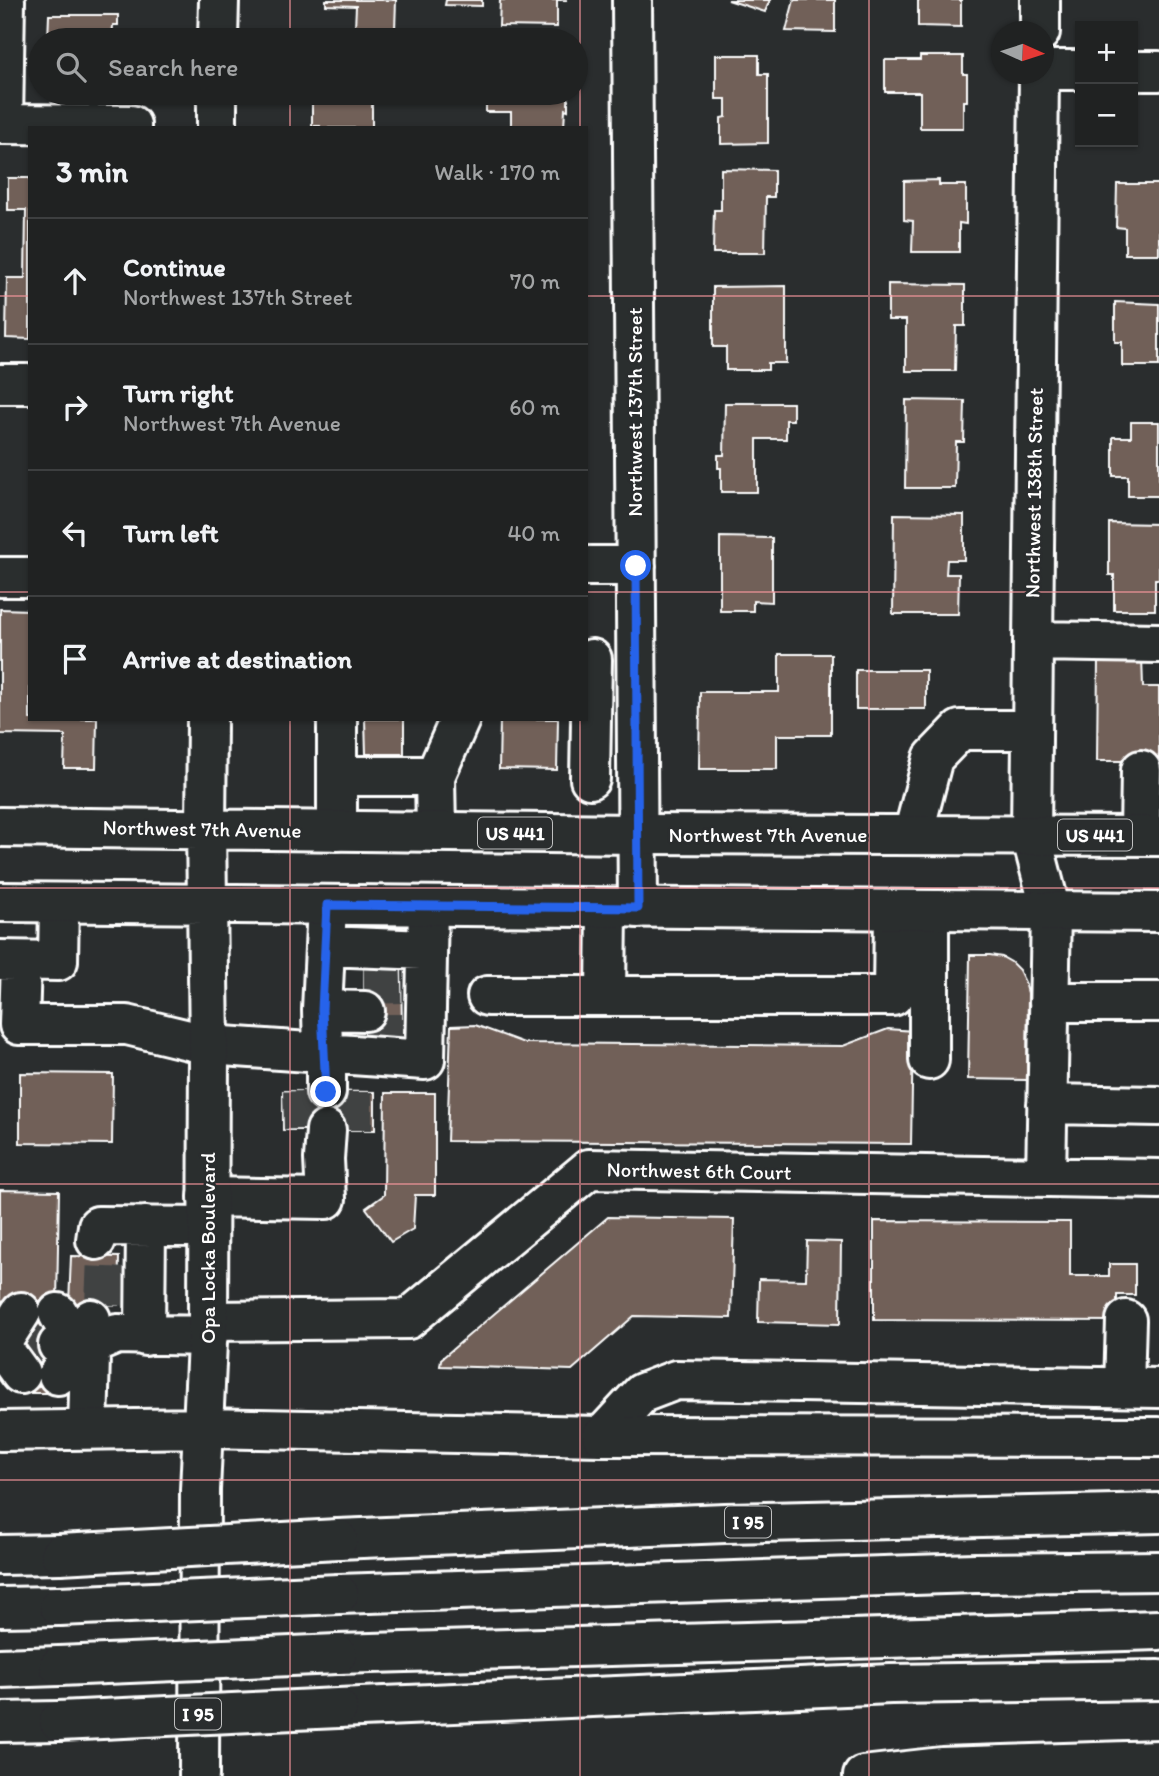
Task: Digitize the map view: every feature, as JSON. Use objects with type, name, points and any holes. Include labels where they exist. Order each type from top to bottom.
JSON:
[{"type":"main road","points":[[5,0],[2,124],[131,126]]},
{"type":"main road","points":[[218,28],[219,0]]},
{"type":"main road","name":"Northwest 137th Street","points":[[606,996],[638,834],[632,0]]},
{"type":"main road","points":[[1040,0],[1040,21]]},
{"type":"main road","points":[[1054,70],[1075,70]]},
{"type":"main road","points":[[1138,71],[1159,71]]},
{"type":"main road","name":"Northwest 138th Street","points":[[1039,84],[1031,835],[1051,911],[1046,1177]]},
{"type":"main road","points":[[217,126],[218,105]]},
{"type":"main road","points":[[0,384],[28,384]]},
{"type":"main road","points":[[588,566],[636,566]]},
{"type":"main road","points":[[0,577],[28,577]]},
{"type":"main road","points":[[1033,641],[1159,643]]},
{"type":"main road","points":[[592,659],[591,761],[637,741]]},
{"type":"main road","name":"Opa Locka Boulevard","points":[[199,1776],[200,1501],[208,1329],[206,721]]},
{"type":"main road","points":[[337,721],[337,831]]},
{"type":"main road","points":[[436,832],[435,776],[459,721]]},
{"type":"main road","points":[[913,835],[933,758],[960,730],[1032,730]]},
{"type":"main road","points":[[1141,770],[1149,836]]},
{"type":"main road","points":[[337,776],[435,776]]},
{"type":"main road","name":"Northwest 7th Avenue","points":[[0,827],[1149,836]]},
{"type":"main road","points":[[0,902],[1159,912]]},
{"type":"main road","points":[[59,902],[58,961],[10,961],[19,1025],[127,1025],[209,1045],[425,1060],[400,1004],[325,946]]},
{"type":"main road","points":[[325,1053],[327,905]]},
{"type":"main road","points":[[325,1053],[400,1004],[428,906]]},
{"type":"main road","points":[[487,996],[893,996],[912,910]]},
{"type":"main road","points":[[912,910],[929,1060]]},
{"type":"main road","points":[[1049,1002],[1159,1002]]},
{"type":"main road","points":[[1047,1104],[1159,1106]]},
{"type":"main road","points":[[96,1251],[98,1226],[146,1226],[208,1212],[326,1199],[327,1137]]},
{"type":"main road","name":"Northwest 6th Court","points":[[52,1336],[145,1336],[208,1329],[408,1319],[589,1169],[1159,1179]]},
{"type":"main road","points":[[145,1336],[146,1226]]},
{"type":"main road","points":[[602,1436],[642,1393],[676,1380],[1141,1387],[1126,1320]]},
{"type":"main road","points":[[52,1336],[88,1429]]},
{"type":"main road","points":[[0,1431],[204,1428],[602,1436],[1159,1437]]},
{"type":"main road","name":"I 95","points":[[0,1555],[725,1522],[1159,1513]]},
{"type":"main road","points":[[0,1607],[962,1574],[1159,1571]]},
{"type":"main road","points":[[0,1668],[337,1654],[1159,1630]]},
{"type":"main road","name":"I 95","points":[[0,1723],[891,1684],[1159,1680]]},
{"type":"main road","points":[[863,1776],[942,1767],[1159,1760]]},
{"type":"building","points":[[326,0],[396,0],[395,28],[355,28],[356,6],[326,5]]},
{"type":"building","points":[[446,0],[482,0],[482,6],[445,5]]},
{"type":"building","points":[[500,0],[557,0],[557,27],[499,26]]},
{"type":"building","points":[[728,0],[770,0],[765,12]]},
{"type":"building","points":[[794,0],[835,0],[835,32],[786,31]]},
{"type":"building","points":[[918,0],[961,0],[961,27],[918,26]]},
{"type":"building","points":[[49,15],[118,15],[118,25],[113,25],[113,28],[48,28]]},
{"type":"building","points":[[716,55],[759,55],[759,74],[768,74],[768,143],[721,144],[721,118],[726,117],[726,99],[716,99]]},
{"type":"building","points":[[920,56],[963,56],[963,74],[967,74],[967,101],[963,101],[963,128],[920,128],[920,92],[885,92],[885,60],[920,60]]},
{"type":"building","points":[[312,105],[372,105],[372,126],[312,126]]},
{"type":"building","points":[[486,105],[568,105],[568,110],[565,109],[564,126],[511,126],[511,112],[486,112]]},
{"type":"building","points":[[721,169],[774,170],[774,197],[766,197],[765,253],[713,253],[714,210],[721,210]]},
{"type":"building","points":[[8,178],[28,178],[28,339],[6,338],[7,278],[25,278],[26,210],[8,210]]},
{"type":"building","points":[[939,180],[939,185],[966,185],[966,224],[959,223],[959,252],[912,252],[913,221],[904,220],[904,181]]},
{"type":"building","points":[[1117,184],[1159,184],[1159,254],[1125,254],[1125,228],[1116,227]]},
{"type":"building","points":[[888,284],[965,285],[965,326],[956,326],[955,371],[906,371],[906,320],[888,320]]},
{"type":"building","points":[[786,286],[786,363],[768,363],[768,370],[726,370],[726,347],[713,347],[713,287]]},
{"type":"building","points":[[1115,302],[1159,304],[1159,366],[1122,366],[1122,342],[1115,342]]},
{"type":"building","points":[[906,400],[965,401],[964,442],[956,442],[955,488],[905,488]]},
{"type":"building","points":[[725,403],[793,403],[793,420],[786,420],[786,439],[757,439],[757,492],[721,492],[718,455],[724,455]]},
{"type":"building","points":[[1131,422],[1159,422],[1159,496],[1128,496],[1128,476],[1113,476],[1113,437],[1131,437]]},
{"type":"building","points":[[894,514],[964,515],[964,560],[947,560],[946,574],[959,574],[958,614],[893,614]]},
{"type":"building","points":[[1109,523],[1159,524],[1159,579],[1155,579],[1155,610],[1114,610],[1114,575],[1109,575]]},
{"type":"building","points":[[720,537],[772,538],[772,602],[753,601],[753,611],[720,611]]},
{"type":"building","points":[[0,609],[28,610],[28,721],[97,721],[96,768],[64,768],[65,735],[0,734]]},
{"type":"building","points":[[779,654],[831,654],[831,735],[777,735],[777,769],[699,769],[700,692],[779,692]]},
{"type":"building","points":[[1098,656],[1142,656],[1143,687],[1159,687],[1159,761],[1097,761]]},
{"type":"building","points":[[856,670],[926,670],[926,709],[856,709]]},
{"type":"building","points":[[365,721],[404,721],[404,754],[366,754]]},
{"type":"building","points":[[500,721],[558,721],[557,770],[499,769]]},
{"type":"building","points":[[970,955],[1002,957],[1019,970],[1025,982],[1028,993],[1027,1080],[968,1079]]},
{"type":"building","points":[[401,965],[402,1033],[365,1033],[364,968]]},
{"type":"building","points":[[475,1025],[524,1043],[843,1046],[888,1029],[913,1031],[911,1144],[447,1141],[451,1026]]},
{"type":"building","points":[[20,1073],[113,1074],[112,1144],[20,1143]]},
{"type":"building","points":[[283,1091],[375,1092],[375,1130],[283,1130]]},
{"type":"building","points":[[385,1093],[435,1093],[435,1195],[415,1195],[413,1229],[391,1242],[366,1208],[384,1195]]},
{"type":"building","points":[[0,1190],[59,1191],[57,1303],[0,1302]]},
{"type":"building","points":[[608,1217],[734,1219],[731,1318],[634,1316],[572,1370],[440,1366],[441,1359]]},
{"type":"building","points":[[874,1221],[1070,1222],[1070,1276],[1109,1276],[1109,1264],[1135,1264],[1135,1295],[1117,1295],[1117,1321],[874,1320]]},
{"type":"building","points":[[807,1241],[841,1242],[840,1324],[758,1322],[759,1279],[806,1280]]},
{"type":"building","points":[[71,1256],[119,1257],[118,1305],[69,1304]]},
{"type":"building","points":[[22,1305],[59,1305],[57,1393],[20,1393]]},
{"type":"tunnel","points":[[364,985],[401,984]]},
{"type":"tunnel","points":[[365,1033],[402,1033]]},
{"type":"tunnel","points":[[302,1091],[303,1130]]},
{"type":"tunnel","points":[[353,1092],[353,1130]]},
{"type":"tunnel","points":[[104,1305],[106,1257]]},
{"type":"tunnel","points":[[21,1345],[58,1345]]},
{"type":"route","points":[[326,1092],[322,1010],[327,905],[638,908],[636,566]]}]
